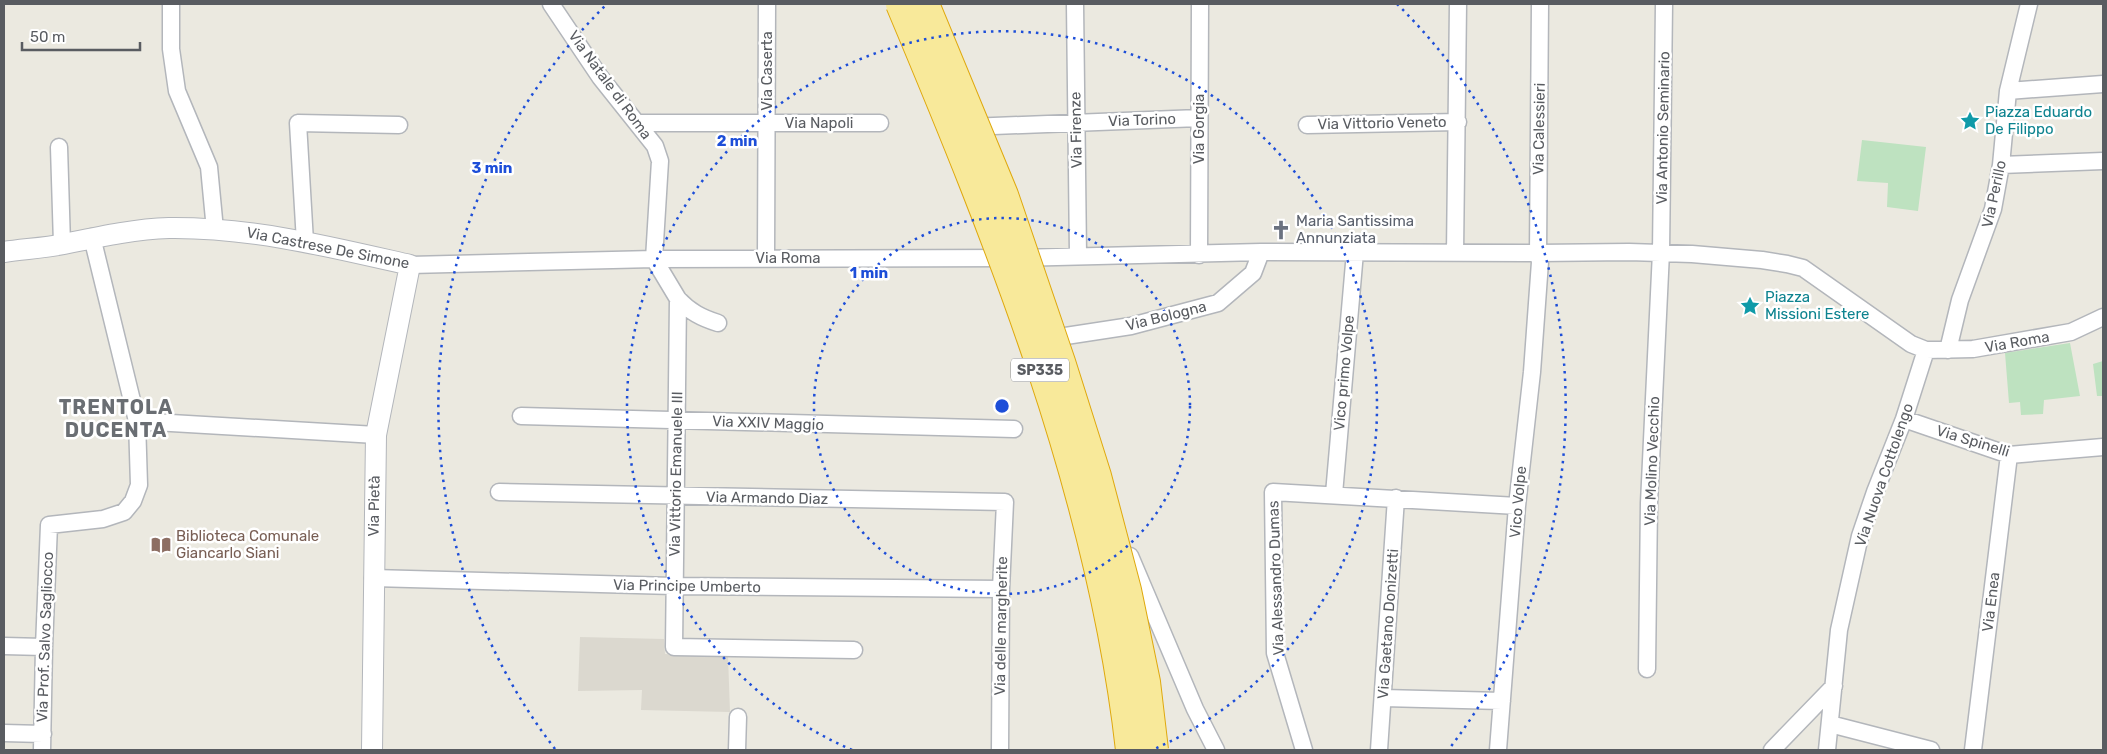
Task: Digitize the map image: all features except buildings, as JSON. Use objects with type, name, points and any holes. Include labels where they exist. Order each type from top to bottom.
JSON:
[{"type":"highway","name":"SP335","points":[[900,4],[960,145],[1053,406],[1084,510],[1097,566],[1120,680],[1130,750]]},
{"type":"highway","name":"SP335","points":[[925,4],[1004,195],[1061,362],[1097,476],[1127,590],[1146,682],[1154,750]]},
{"type":"street","points":[[171,4],[171,49],[177,92],[209,168],[215,230]]},
{"type":"street","name":"Via Natale di Roma","points":[[552,4],[600,77],[656,146],[660,161],[654,259]]},
{"type":"street","name":"Via Caserta","points":[[766,258],[768,4]]},
{"type":"street","points":[[915,4],[1140,583],[1195,709],[1216,750]]},
{"type":"street","name":"Via Firenze","points":[[1075,4],[1078,256]]},
{"type":"street","name":"Via Gorgia","points":[[1199,255],[1200,4]]},
{"type":"street","name":"Via Vittorio Veneto","points":[[1455,253],[1458,4]]},
{"type":"street","name":"Via Calessieri","points":[[1538,253],[1540,4]]},
{"type":"street","name":"Via Antonio Seminario","points":[[1662,252],[1664,4]]},
{"type":"street","name":"Via Perillo","points":[[1948,350],[1960,300],[1989,224],[2001,165],[2008,92],[2029,4]]},
{"type":"street","points":[[2008,92],[2103,84]]},
{"type":"street","name":"Via Torino","points":[[964,127],[1076,121],[1199,118]]},
{"type":"street","name":"Via Vittorio Veneto","points":[[1307,125],[1458,122]]},
{"type":"street","points":[[305,242],[298,123],[399,125]]},
{"type":"street","name":"Via Napoli","points":[[638,123],[880,123]]},
{"type":"street","points":[[59,147],[62,244]]},
{"type":"street","points":[[2001,165],[2103,161]]},
{"type":"street","name":"Via Castrese De Simone","points":[[4,252],[62,244],[92,237],[169,228],[258,234],[305,242],[410,265],[654,259]]},
{"type":"street","points":[[92,237],[137,421],[376,435]]},
{"type":"street","name":"Via Roma","points":[[654,259],[1015,258],[1262,252],[1662,252],[1762,260],[1802,268],[1911,344],[1926,350],[1973,349],[2071,332],[2103,317]]},
{"type":"street","name":"Via Bologna","points":[[1046,339],[1131,326],[1218,303],[1253,273],[1262,252]]},
{"type":"street","name":"Vico primo Volpe","points":[[1334,494],[1355,252]]},
{"type":"street","name":"Via Molino Vecchio","points":[[1646,669],[1649,503],[1662,252]]},
{"type":"street","name":"Vico Volpe","points":[[1498,750],[1518,506],[1532,372],[1540,262],[1538,253]]},
{"type":"street","points":[[654,259],[678,300],[688,310],[718,323]]},
{"type":"street","name":"Via Pietà","points":[[372,750],[372,578],[376,435],[410,265]]},
{"type":"street","name":"Via Vittorio Emanuele III","points":[[678,300],[677,496],[673,586],[674,648],[854,650]]},
{"type":"street","name":"Via Nuova Cottolengo","points":[[1827,750],[1839,630],[1860,536],[1875,492],[1904,420],[1926,350]]},
{"type":"street","name":"Via XXIV Maggio","points":[[521,416],[1014,429]]},
{"type":"street","name":"Via Spinelli","points":[[1904,420],[2009,455],[2103,447]]},
{"type":"street","name":"Via Prof. Salvo Sagliocco","points":[[42,750],[49,525],[103,519],[124,512],[134,501],[139,484],[137,421]]},
{"type":"street","name":"Via Enea","points":[[1973,750],[2009,455]]},
{"type":"street","name":"Via Armando Diaz","points":[[499,492],[1005,502]]},
{"type":"street","name":"Via Alessandro Dumas","points":[[1304,750],[1276,653],[1273,492],[1334,494]]},
{"type":"street","points":[[1334,494],[1518,506]]},
{"type":"street","name":"Via Gaetano Donizetti","points":[[1379,750],[1396,498]]},
{"type":"street","name":"Via delle margherite","points":[[1000,750],[1001,589],[1005,502]]},
{"type":"street","name":"Via Principe Umberto","points":[[372,578],[673,586],[1001,589]]},
{"type":"street","points":[[4,646],[44,647]]},
{"type":"street","points":[[1772,750],[1834,686]]},
{"type":"street","points":[[1383,698],[1502,701]]},
{"type":"street","points":[[737,750],[738,717]]},
{"type":"street","points":[[1830,724],[1931,750]]},
{"type":"street","points":[[4,733],[43,734]]},
{"type":"shaded area","points":[[580,637],[664,639],[665,654],[728,656],[730,712],[641,710],[642,690],[578,691]]},
{"type":"green space","points":[[1862,140],[1926,147],[1918,211],[1887,207],[1888,183],[1857,181]]},
{"type":"green space","points":[[2070,343],[2080,396],[2044,400],[2043,414],[2021,415],[2020,402],[2009,403],[2005,353]]},
{"type":"green space","points":[[2103,361],[2103,396],[2097,396],[2093,364]]},
{"type":"place","name":"Piazza Eduardo De Filippo","points":[[1970,121]]},
{"type":"place","name":"Maria Santissima Annunziata","points":[[1281,230]]},
{"type":"place","name":"Piazza Missioni Estere","points":[[1750,306]]},
{"type":"place","name":"Biblioteca Comunale Giancarlo Siani","points":[[161,545]]},
{"type":"district","name":"TRENTOLA DUCENTA","points":[[116,418]]}]
